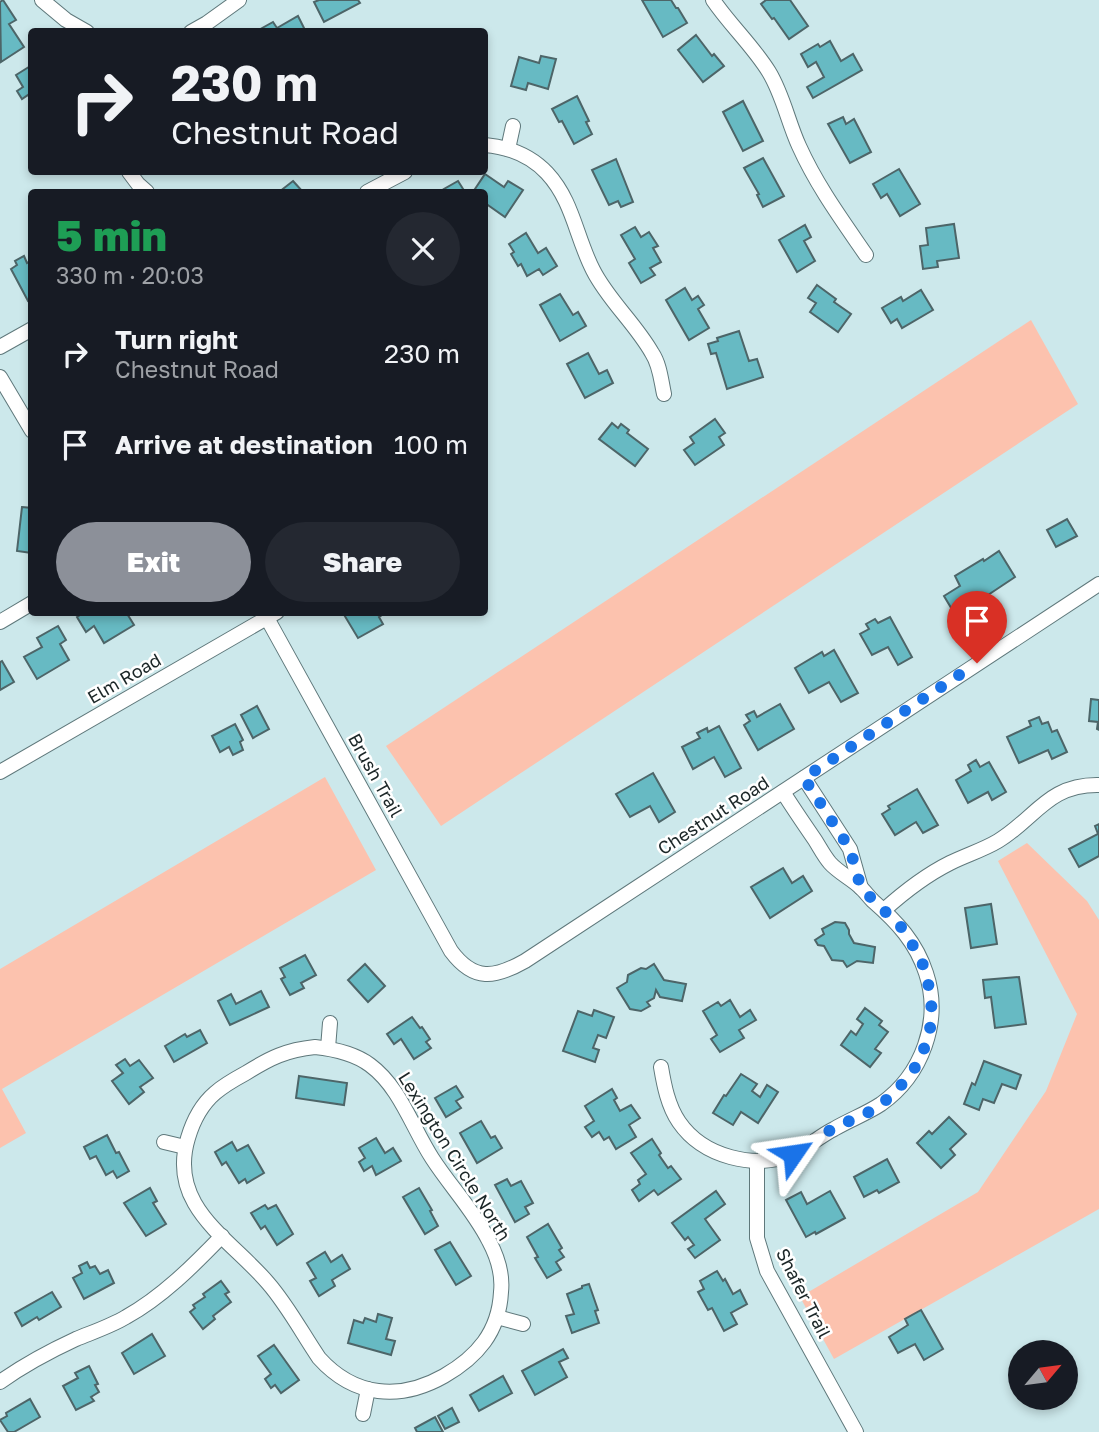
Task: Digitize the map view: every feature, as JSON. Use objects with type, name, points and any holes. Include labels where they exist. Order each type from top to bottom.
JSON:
[{"type":"street","points":[[42,0],[80,28]]},
{"type":"street","points":[[198,28],[239,0]]},
{"type":"street","points":[[713,0],[769,73],[782,98],[798,145],[817,182],[866,256]]},
{"type":"street","points":[[508,149],[513,126]]},
{"type":"street","points":[[488,146],[508,149],[530,159],[557,185],[566,199],[592,269],[653,354],[660,369],[664,394]]},
{"type":"street","points":[[132,175],[144,189]]},
{"type":"street","points":[[373,189],[399,175]]},
{"type":"street","points":[[0,347],[28,331]]},
{"type":"street","points":[[0,377],[28,424]]},
{"type":"street","name":"Chestnut Road","points":[[451,951],[459,961],[480,973],[501,973],[513,968],[1099,584]]},
{"type":"street","points":[[0,622],[28,605]]},
{"type":"street","name":"Elm Road","points":[[0,772],[270,616]]},
{"type":"street","name":"Brush Trail","points":[[273,616],[451,951]]},
{"type":"street","points":[[804,778],[850,849],[861,888]]},
{"type":"street","points":[[884,910],[904,892],[942,868],[1002,839],[1049,799],[1079,787],[1099,785]]},
{"type":"street","points":[[661,1067],[673,1111],[685,1129],[716,1152],[757,1161],[793,1154],[832,1129],[871,1111],[899,1088],[917,1065],[923,1052],[930,1029],[931,999],[927,975],[912,942],[884,910],[830,863],[783,792]]},
{"type":"street","points":[[328,1048],[330,1023]]},
{"type":"street","name":"Lexington Circle North","points":[[185,1147],[192,1124],[201,1109],[221,1087],[271,1058],[299,1049],[328,1048],[356,1057],[380,1074],[402,1103],[432,1158],[482,1227],[501,1273],[502,1289],[497,1317],[489,1334],[467,1362],[435,1381],[415,1389],[368,1389]]},
{"type":"street","points":[[164,1142],[185,1147],[186,1176],[193,1201],[200,1213],[251,1263],[278,1295],[327,1366],[339,1377],[368,1389],[363,1414]]},
{"type":"street","name":"Shafer Trail","points":[[757,1161],[757,1238],[767,1271],[856,1432]]},
{"type":"street","points":[[0,1382],[39,1358],[124,1319],[148,1304],[222,1236]]},
{"type":"street","points":[[497,1317],[523,1324]]},
{"type":"shaded area","points":[[1031,320],[1078,404],[441,826],[386,746]]},
{"type":"shaded area","points":[[325,777],[376,870],[2,1089],[26,1133],[0,1148],[0,969]]},
{"type":"shaded area","points":[[1027,843],[1087,901],[1099,920],[1099,1209],[834,1359],[800,1297],[978,1192],[1046,1091],[1077,1014],[998,861]]},
{"type":"building","points":[[3,0],[16,20],[9,24],[24,47],[1,62],[0,2]]},
{"type":"building","points":[[358,0],[360,3],[324,22],[314,2]]},
{"type":"building","points":[[642,0],[671,0],[687,23],[663,37]]},
{"type":"building","points":[[766,0],[790,0],[808,26],[789,39],[761,4]]},
{"type":"building","points":[[298,16],[304,28],[277,28]]},
{"type":"building","points":[[273,22],[277,28],[262,28]]},
{"type":"building","points":[[696,35],[712,56],[714,54],[724,66],[703,82],[678,50]]},
{"type":"building","points":[[830,41],[841,61],[853,54],[862,70],[813,98],[807,87],[824,77],[816,62],[808,67],[801,54],[818,44],[820,47]]},
{"type":"building","points":[[541,56],[556,59],[548,89],[528,83],[526,90],[511,86],[519,57],[539,63]]},
{"type":"building","points":[[28,68],[28,95],[22,99],[17,91],[23,87],[16,75]]},
{"type":"building","points":[[577,96],[592,134],[574,144],[552,109]]},
{"type":"building","points":[[743,101],[763,141],[743,151],[723,112]]},
{"type":"building","points":[[843,117],[846,124],[854,119],[871,152],[850,163],[828,124]]},
{"type":"building","points":[[763,158],[784,196],[763,207],[744,168]]},
{"type":"building","points":[[616,159],[633,202],[621,207],[618,201],[609,205],[592,170]]},
{"type":"building","points":[[899,169],[920,204],[900,216],[887,194],[881,198],[873,184]]},
{"type":"building","points":[[486,175],[504,187],[508,181],[523,190],[505,217],[488,205],[488,189],[475,189]]},
{"type":"building","points":[[293,181],[300,189],[283,189]]},
{"type":"building","points":[[458,181],[463,189],[444,189]]},
{"type":"building","points":[[954,224],[959,258],[937,261],[938,267],[923,269],[920,246],[928,245],[926,228]]},
{"type":"building","points":[[805,225],[811,237],[804,241],[815,261],[797,272],[779,240]]},
{"type":"building","points":[[635,227],[641,237],[649,232],[658,246],[653,248],[661,262],[650,268],[655,275],[641,283],[629,263],[635,259],[621,235]]},
{"type":"building","points":[[526,233],[538,253],[546,248],[557,266],[543,275],[539,269],[527,276],[521,264],[518,266],[511,254],[514,252],[509,244]]},
{"type":"building","points":[[24,256],[28,262],[28,301],[11,269],[17,265],[15,261]]},
{"type":"building","points":[[817,285],[851,314],[838,332],[810,312],[816,303],[808,298]]},
{"type":"building","points":[[685,288],[692,300],[698,296],[704,305],[698,309],[709,328],[689,340],[666,300]]},
{"type":"building","points":[[921,290],[933,310],[902,328],[897,319],[891,323],[882,308],[901,297],[903,301]]},
{"type":"building","points":[[560,294],[573,315],[578,312],[586,326],[560,341],[540,305]]},
{"type":"building","points":[[739,331],[749,361],[757,359],[763,377],[727,389],[716,353],[711,354],[708,344]]},
{"type":"building","points":[[588,353],[599,374],[607,370],[613,383],[585,398],[567,364]]},
{"type":"building","points":[[715,419],[725,433],[719,437],[724,445],[695,465],[684,450],[694,443],[690,437]]},
{"type":"building","points":[[612,423],[618,428],[621,424],[629,430],[627,433],[648,449],[635,466],[599,439]]},
{"type":"building","points":[[22,507],[28,508],[28,552],[17,551]]},
{"type":"building","points":[[1067,519],[1077,536],[1056,547],[1047,530]]},
{"type":"building","points":[[999,551],[1015,577],[973,605],[976,610],[959,621],[944,596],[960,586],[955,576]]},
{"type":"building","points":[[128,616],[134,625],[104,643],[94,626],[86,632],[77,617]]},
{"type":"building","points":[[345,616],[381,616],[383,624],[358,638]]},
{"type":"building","points":[[890,617],[912,657],[898,665],[888,647],[872,655],[860,634],[869,629],[866,624],[875,619],[878,623]]},
{"type":"building","points":[[58,626],[66,640],[60,644],[69,660],[37,679],[24,657],[42,647],[37,638]]},
{"type":"building","points":[[834,650],[858,693],[841,702],[829,682],[809,693],[795,668],[822,652],[824,656]]},
{"type":"building","points":[[2,661],[14,682],[0,690],[0,662]]},
{"type":"building","points":[[1091,699],[1099,700],[1099,730],[1098,722],[1089,721]]},
{"type":"building","points":[[780,704],[794,729],[758,750],[744,725],[750,721],[746,715],[754,711],[757,717]]},
{"type":"building","points":[[257,706],[269,729],[253,738],[241,715]]},
{"type":"building","points":[[1039,717],[1042,724],[1048,722],[1052,732],[1057,730],[1067,752],[1052,759],[1048,750],[1019,763],[1007,737],[1031,726],[1029,721]]},
{"type":"building","points":[[235,724],[243,740],[240,742],[243,750],[233,755],[229,747],[220,752],[212,736]]},
{"type":"building","points":[[719,726],[741,768],[725,777],[714,757],[693,769],[682,747],[700,738],[697,733],[707,728],[708,732]]},
{"type":"building","points":[[976,760],[980,767],[989,762],[1006,792],[992,800],[988,792],[968,803],[956,780],[971,771],[968,765]]},
{"type":"building","points":[[653,773],[675,812],[659,822],[650,806],[630,817],[616,794]]},
{"type":"building","points":[[917,789],[938,825],[923,833],[916,822],[895,835],[882,814],[890,809],[888,806]]},
{"type":"building","points":[[1099,824],[1099,856],[1079,867],[1069,849],[1098,834],[1095,826]]},
{"type":"building","points":[[783,868],[792,883],[803,876],[812,891],[770,918],[751,887]]},
{"type":"building","points":[[991,904],[997,944],[971,948],[965,908]]},
{"type":"building","points":[[835,922],[845,923],[854,943],[875,947],[873,963],[857,961],[847,967],[843,961],[832,960],[824,946],[818,945],[815,940],[824,934],[822,929]]},
{"type":"building","points":[[305,955],[316,975],[301,983],[304,988],[290,995],[281,979],[285,977],[280,968]]},
{"type":"building","points":[[365,964],[385,986],[368,1002],[348,980]]},
{"type":"building","points":[[654,964],[664,980],[686,984],[682,1001],[660,997],[656,990],[654,998],[647,1002],[650,1006],[641,1011],[630,1009],[617,988],[627,982],[628,975]]},
{"type":"building","points":[[1019,977],[1026,1024],[995,1028],[991,997],[985,998],[983,980]]},
{"type":"building","points":[[261,991],[269,1007],[230,1025],[218,1001],[231,994],[236,1004]]},
{"type":"building","points":[[730,1000],[740,1017],[750,1010],[756,1020],[739,1030],[744,1038],[720,1052],[711,1039],[717,1035],[703,1011],[718,1002],[721,1006]]},
{"type":"building","points":[[865,1008],[882,1021],[879,1025],[888,1032],[875,1049],[881,1053],[870,1067],[841,1045],[851,1031],[856,1035],[863,1024],[857,1019]]},
{"type":"building","points":[[594,1010],[614,1017],[606,1038],[598,1035],[593,1048],[599,1050],[595,1062],[563,1051],[578,1011],[592,1016]]},
{"type":"building","points":[[412,1017],[430,1039],[426,1042],[431,1048],[414,1059],[401,1039],[394,1044],[387,1034]]},
{"type":"building","points":[[200,1030],[207,1043],[174,1062],[165,1046],[185,1034],[187,1037]]},
{"type":"building","points":[[125,1059],[130,1066],[139,1060],[153,1078],[140,1087],[144,1092],[129,1104],[112,1081],[123,1073],[116,1065]]},
{"type":"building","points":[[984,1061],[1021,1075],[1016,1089],[1002,1084],[994,1103],[983,1099],[979,1110],[964,1104]]},
{"type":"building","points":[[741,1074],[757,1084],[752,1091],[760,1097],[767,1085],[778,1092],[758,1123],[741,1112],[733,1125],[713,1113]]},
{"type":"building","points":[[299,1076],[347,1083],[344,1105],[296,1098]]},
{"type":"building","points":[[456,1086],[463,1097],[456,1101],[461,1108],[446,1117],[435,1098]]},
{"type":"building","points":[[612,1089],[620,1111],[631,1105],[640,1118],[629,1125],[636,1137],[616,1149],[609,1137],[604,1140],[599,1132],[592,1137],[585,1127],[594,1121],[585,1106]]},
{"type":"building","points":[[949,1117],[966,1134],[950,1149],[955,1155],[941,1168],[917,1143],[929,1131],[932,1134]]},
{"type":"building","points":[[481,1121],[491,1138],[495,1136],[502,1148],[477,1163],[460,1133]]},
{"type":"building","points":[[107,1135],[129,1171],[117,1178],[113,1171],[106,1175],[96,1156],[90,1159],[84,1147]]},
{"type":"building","points":[[376,1138],[385,1153],[393,1148],[401,1161],[376,1175],[372,1166],[364,1171],[359,1162],[365,1158],[359,1148]]},
{"type":"building","points":[[652,1139],[668,1168],[671,1166],[681,1179],[658,1195],[654,1190],[639,1201],[632,1190],[646,1174],[631,1153]]},
{"type":"building","points":[[232,1142],[237,1151],[248,1145],[264,1173],[247,1183],[245,1179],[239,1183],[226,1162],[222,1165],[215,1152]]},
{"type":"building","points":[[887,1159],[899,1182],[879,1193],[877,1190],[864,1197],[854,1177]]},
{"type":"building","points":[[507,1179],[511,1186],[521,1181],[533,1203],[525,1207],[529,1214],[515,1222],[495,1185]]},
{"type":"building","points":[[150,1188],[157,1201],[153,1203],[166,1224],[146,1236],[124,1203]]},
{"type":"building","points":[[419,1188],[438,1226],[425,1234],[403,1197]]},
{"type":"building","points":[[716,1191],[725,1204],[705,1219],[720,1240],[695,1258],[688,1249],[694,1245],[688,1237],[685,1240],[672,1223]]},
{"type":"building","points":[[830,1191],[845,1218],[806,1237],[786,1200],[801,1192],[807,1204]]},
{"type":"building","points":[[265,1205],[268,1209],[276,1205],[293,1234],[277,1245],[265,1226],[261,1229],[251,1213]]},
{"type":"building","points":[[548,1224],[562,1248],[559,1250],[564,1257],[556,1262],[561,1270],[547,1278],[527,1237]]},
{"type":"building","points":[[450,1242],[471,1276],[456,1285],[435,1250]]},
{"type":"building","points":[[325,1252],[331,1262],[342,1255],[350,1269],[332,1280],[335,1286],[319,1296],[310,1281],[316,1278],[307,1263]]},
{"type":"building","points":[[87,1262],[90,1268],[95,1266],[100,1274],[108,1270],[114,1283],[84,1299],[73,1278],[82,1273],[79,1266]]},
{"type":"building","points":[[717,1271],[733,1294],[740,1290],[747,1304],[731,1313],[737,1324],[724,1331],[712,1308],[708,1310],[698,1292],[704,1289],[700,1281]]},
{"type":"building","points":[[221,1281],[229,1292],[225,1294],[231,1302],[213,1316],[215,1319],[203,1329],[190,1312],[195,1308],[193,1305],[205,1297],[203,1294]]},
{"type":"building","points":[[589,1284],[598,1310],[595,1311],[599,1323],[572,1333],[566,1316],[574,1314],[567,1294]]},
{"type":"building","points":[[52,1292],[61,1307],[22,1326],[15,1313]]},
{"type":"building","points":[[921,1310],[943,1349],[924,1360],[915,1344],[898,1353],[889,1337],[908,1325],[905,1319]]},
{"type":"building","points":[[378,1314],[392,1318],[386,1339],[395,1341],[391,1355],[348,1343],[354,1320],[363,1323],[365,1318],[376,1322]]},
{"type":"building","points":[[152,1334],[165,1356],[134,1374],[122,1353]]},
{"type":"building","points":[[274,1345],[299,1380],[281,1393],[275,1385],[271,1388],[265,1379],[271,1374],[258,1356]]},
{"type":"building","points":[[563,1349],[568,1358],[559,1362],[567,1377],[535,1395],[522,1371]]},
{"type":"building","points":[[89,1366],[99,1392],[91,1397],[94,1401],[76,1410],[63,1386],[78,1378],[75,1373]]},
{"type":"building","points":[[503,1376],[512,1393],[479,1411],[470,1395]]},
{"type":"building","points":[[30,1399],[40,1417],[14,1432],[8,1432],[0,1420],[7,1416],[6,1413]]},
{"type":"building","points":[[452,1408],[459,1422],[445,1429],[438,1416]]},
{"type":"building","points":[[435,1417],[443,1432],[417,1432],[415,1428]]},
{"type":"route","points":[[793,1154],[832,1129],[871,1111],[899,1088],[917,1065],[923,1052],[932,1011],[927,975],[912,942],[901,927],[861,888],[850,849],[804,778],[977,663]]}]
